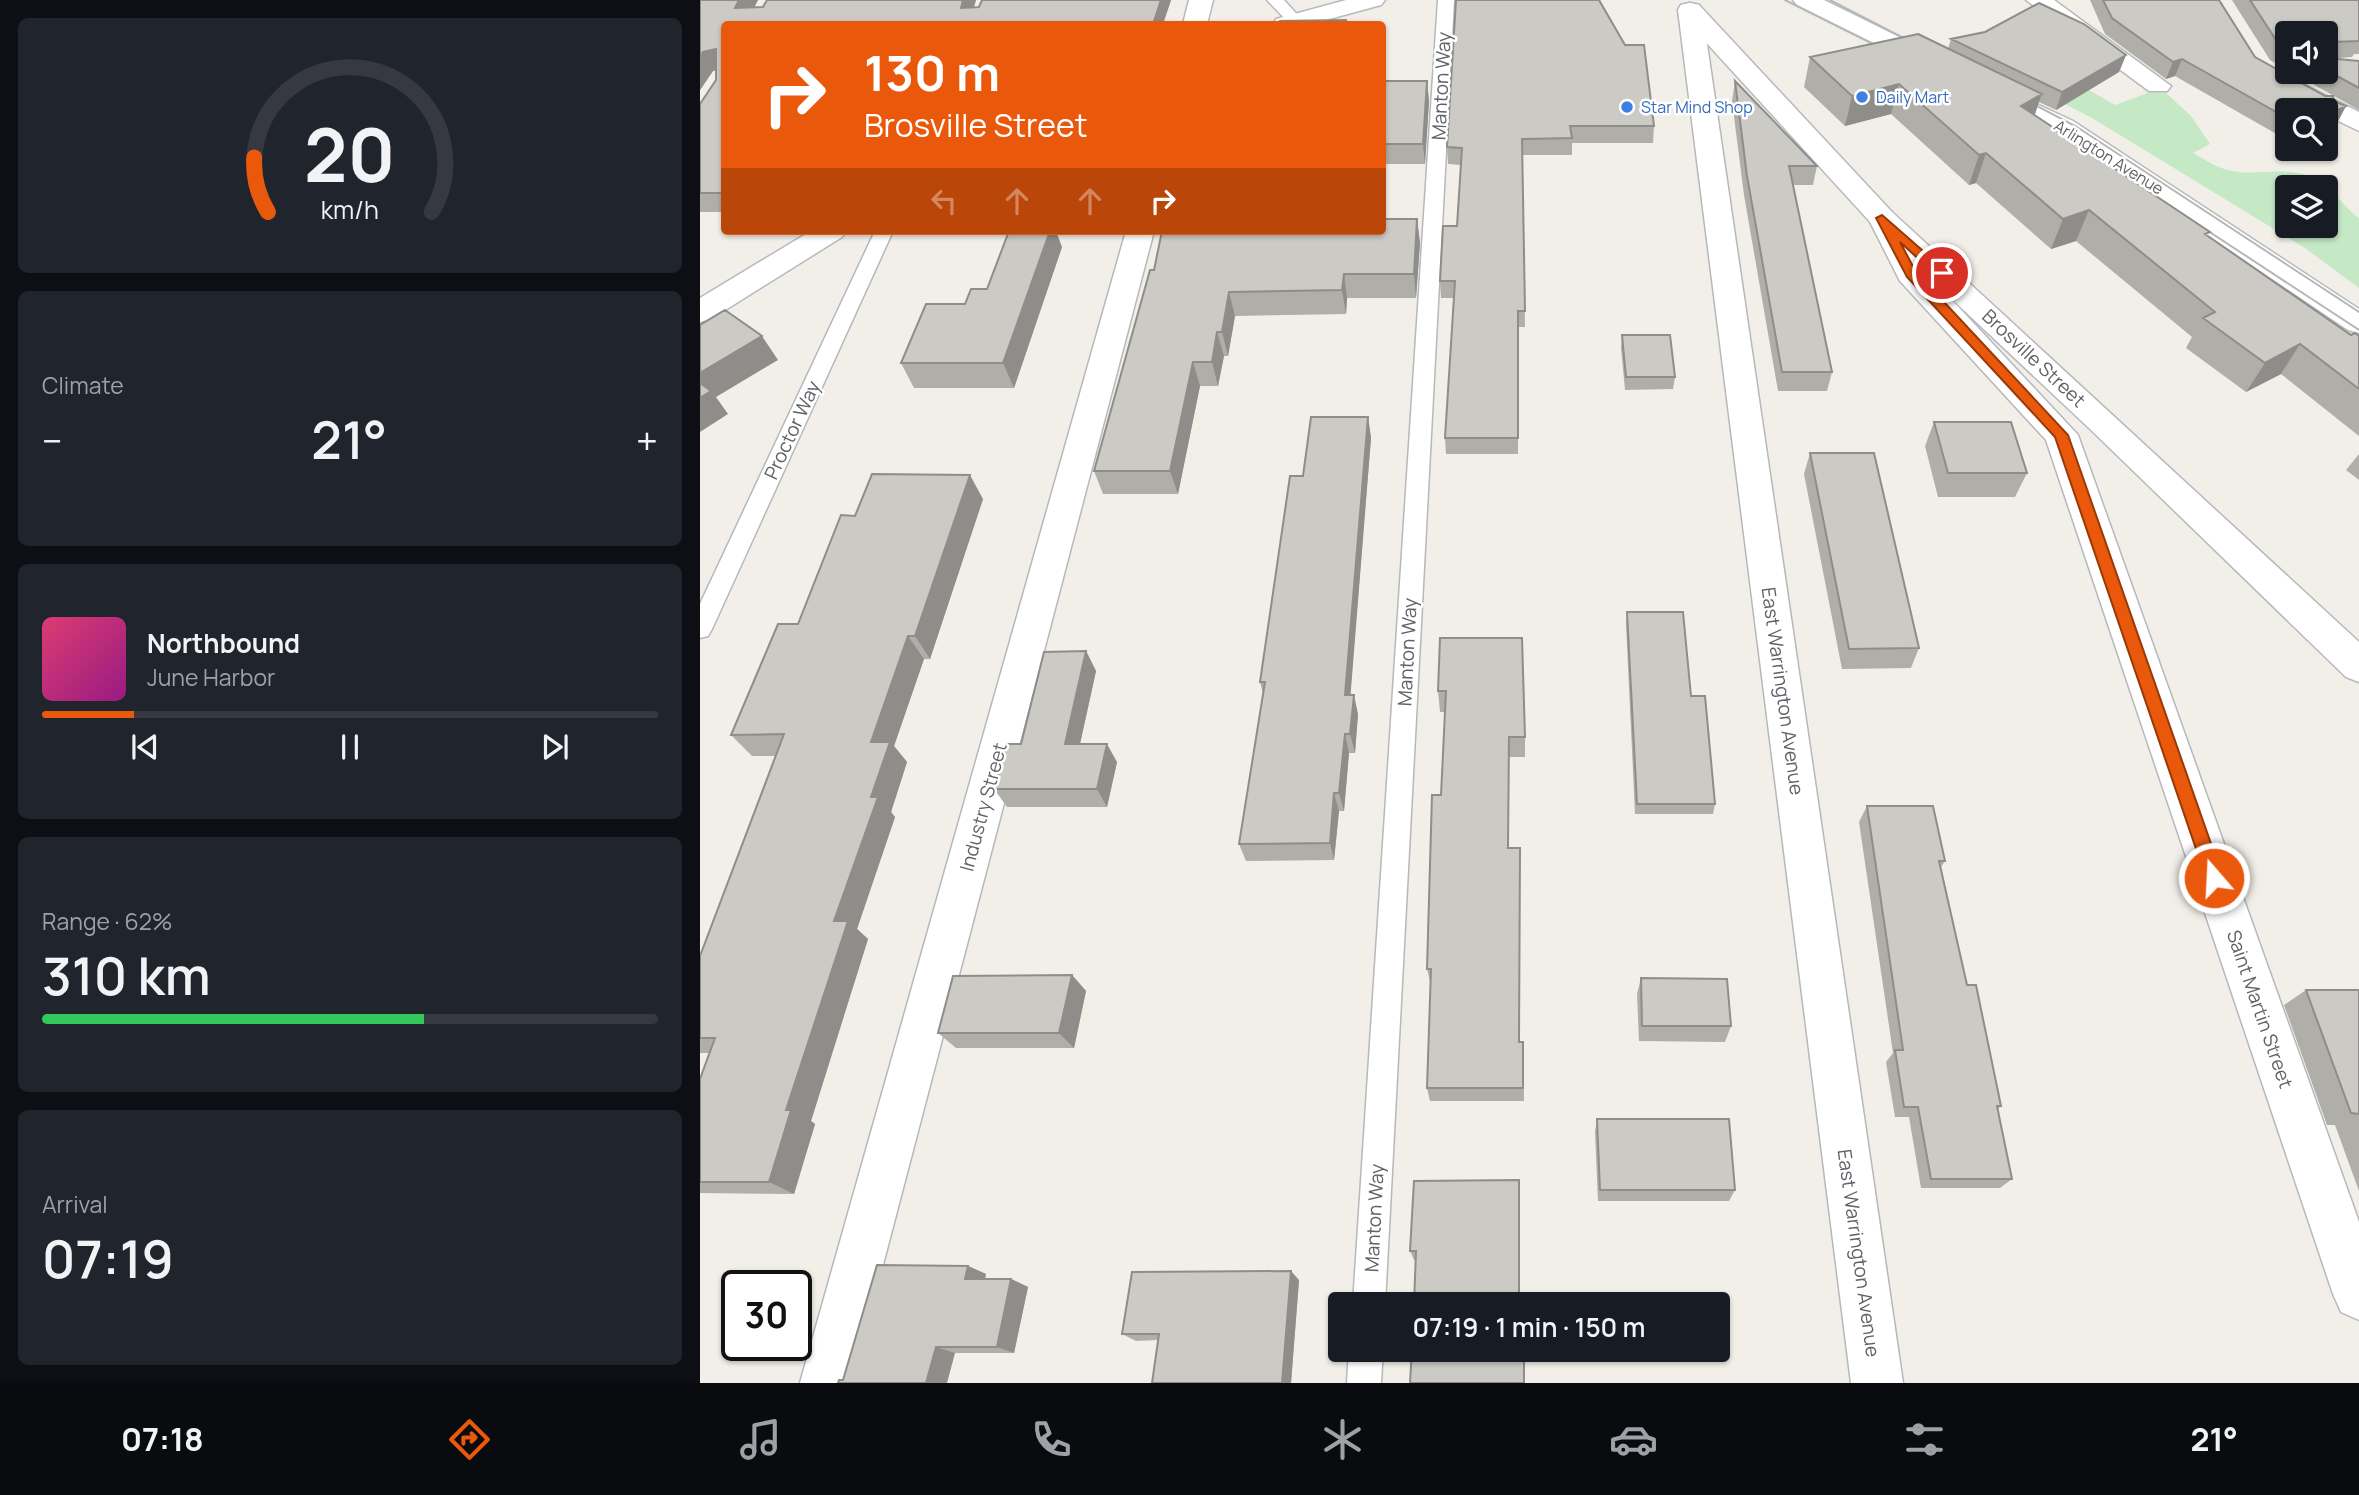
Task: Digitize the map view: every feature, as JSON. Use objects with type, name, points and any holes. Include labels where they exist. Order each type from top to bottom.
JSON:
[{"type":"street","points":[[1196,21],[1201,0]]},
{"type":"street","points":[[1297,21],[1373,0]]},
{"type":"street","name":"Arlington Avenue","points":[[1805,0],[2064,127],[2359,323]]},
{"type":"street","points":[[2038,0],[2158,86]]},
{"type":"street","name":"Brosville Street","points":[[1695,3],[1882,218],[2102,421],[2359,666]]},
{"type":"street","name":"East Warrington Avenue","points":[[1695,3],[1877,1383]]},
{"type":"street","points":[[2300,84],[2359,123]]},
{"type":"street","name":"Saint Martin Street","points":[[1882,218],[1911,274],[2061,435],[2359,1294]]},
{"type":"street","points":[[700,312],[825,235]]},
{"type":"street","name":"Industry Street","points":[[826,1383],[1139,235]]},
{"type":"lane","points":[[1275,0],[1289,21]]},
{"type":"lane","name":"Manton Way","points":[[1370,1292],[1446,0]]},
{"type":"lane","name":"Proctor Way","points":[[700,629],[882,235]]},
{"type":"lane","points":[[1364,1383],[1365,1362]]},
{"type":"green space","points":[[1967,54],[2087,89],[2115,105],[2150,92],[2166,93],[2191,116],[2210,144],[2193,153],[2215,165],[2238,172],[2289,172],[2307,175],[2275,175],[2275,230],[2092,118]]},
{"type":"green space","points":[[2338,197],[2359,218],[2359,288],[2289,238],[2338,238]]},
{"type":"building","points":[[700,0],[739,0],[735,8],[763,7],[767,0],[963,0],[961,8],[979,7],[982,0],[1161,0],[1154,21],[721,21],[721,193],[700,193],[700,104],[716,80],[716,49],[703,52],[700,56]]},
{"type":"building","points":[[1456,0],[1599,0],[1625,45],[1644,45],[1654,126],[1570,126],[1572,138],[1522,139],[1525,311],[1518,311],[1518,438],[1445,438],[1455,281],[1440,281],[1443,226],[1457,226],[1462,148],[1447,147]]},
{"type":"building","points":[[2103,0],[2219,0],[2255,57],[2275,68],[2275,84],[2303,84],[2333,98],[2275,98],[2275,111],[2182,59],[2173,62],[2112,18]]},
{"type":"building","points":[[2250,0],[2359,0],[2359,41],[2338,42],[2338,21],[2275,21],[2275,38]]},
{"type":"building","points":[[2039,3],[2084,24],[2126,55],[2062,92],[1951,39],[1985,32]]},
{"type":"building","points":[[1346,20],[1346,21],[1280,21]]},
{"type":"building","points":[[1918,34],[2042,94],[2021,106],[2210,232],[2205,234],[2351,335],[2355,333],[2359,336],[2359,389],[2300,344],[2265,363],[2203,318],[2215,312],[2089,210],[2063,219],[1986,153],[1979,155],[1899,84],[1852,96],[1810,57]]},
{"type":"building","points":[[2338,59],[2359,61],[2359,88],[2338,77]]},
{"type":"building","points":[[1386,81],[1427,81],[1423,144],[1386,144]]},
{"type":"building","points":[[1735,81],[1817,166],[1789,166],[1832,372],[1782,372],[1747,176]]},
{"type":"building","points":[[1386,219],[1417,219],[1414,274],[1344,274],[1342,290],[1229,292],[1222,332],[1217,332],[1212,362],[1193,362],[1170,471],[1094,471],[1150,270],[1154,270],[1161,235],[1386,235]]},
{"type":"building","points":[[1007,235],[1049,235],[1003,363],[901,363],[926,304],[965,304],[971,289],[987,289]]},
{"type":"building","points":[[725,310],[762,336],[700,373],[700,325]]},
{"type":"building","points":[[1622,335],[1670,335],[1675,377],[1626,377]]},
{"type":"building","points":[[700,383],[711,391],[700,398]]},
{"type":"building","points":[[1311,417],[1368,417],[1345,695],[1354,695],[1350,734],[1345,734],[1339,793],[1334,793],[1330,843],[1239,844],[1265,682],[1260,682],[1290,476],[1303,476]]},
{"type":"building","points":[[1934,422],[2011,422],[2027,473],[1948,473]]},
{"type":"building","points":[[1810,453],[1874,453],[1919,648],[1849,649]]},
{"type":"building","points":[[872,474],[970,475],[915,636],[908,636],[871,742],[890,742],[871,797],[878,797],[834,921],[848,921],[786,1110],[791,1110],[769,1182],[700,1182],[700,1079],[715,1038],[700,1038],[700,956],[784,734],[731,735],[778,624],[798,624],[841,515],[855,516]]},
{"type":"building","points":[[1627,612],[1683,612],[1691,696],[1705,696],[1715,804],[1637,804]]},
{"type":"building","points":[[1440,638],[1522,638],[1525,737],[1509,737],[1508,848],[1520,848],[1519,1042],[1523,1042],[1523,1088],[1427,1088],[1432,795],[1441,795],[1446,691],[1438,691]]},
{"type":"building","points":[[1086,651],[1065,744],[1107,744],[1097,789],[994,789],[1007,744],[1021,744],[1044,652]]},
{"type":"building","points":[[1867,806],[1933,806],[1945,861],[1939,861],[1967,985],[1976,985],[2001,1106],[1997,1106],[2012,1179],[1931,1179],[1918,1107],[1904,1107],[1895,1050],[1903,1050]]},
{"type":"building","points":[[1072,975],[1059,1033],[938,1033],[953,976]]},
{"type":"building","points":[[1641,978],[1727,979],[1731,1026],[1642,1026]]},
{"type":"building","points":[[2306,990],[2359,990],[2359,1114],[2351,1113]]},
{"type":"building","points":[[1597,1119],[1729,1119],[1735,1190],[1600,1190]]},
{"type":"building","points":[[1519,1180],[1519,1292],[1414,1292],[1416,1251],[1410,1251],[1414,1181]]},
{"type":"building","points":[[877,1265],[968,1266],[965,1279],[1011,1279],[997,1347],[936,1347],[926,1383],[838,1383],[843,1380]]},
{"type":"building","points":[[1291,1271],[1282,1383],[1152,1383],[1159,1334],[1122,1334],[1132,1272]]},
{"type":"building","points":[[1411,1362],[1524,1362],[1524,1383],[1410,1383]]},
{"type":"tram line","points":[[1785,0],[1889,52]]},
{"type":"tram line","points":[[1830,0],[1919,46]]},
{"type":"tram line","points":[[2022,98],[2077,127],[2359,312]]},
{"type":"tram line","points":[[2080,147],[2359,330]]},
{"type":"place","name":"Daily Mart","points":[[1862,97]]},
{"type":"place","name":"Star Mind Shop","points":[[1627,107]]},
{"type":"route","points":[[1942,273],[1882,218],[1911,274],[2061,435],[2214,878]]}]
